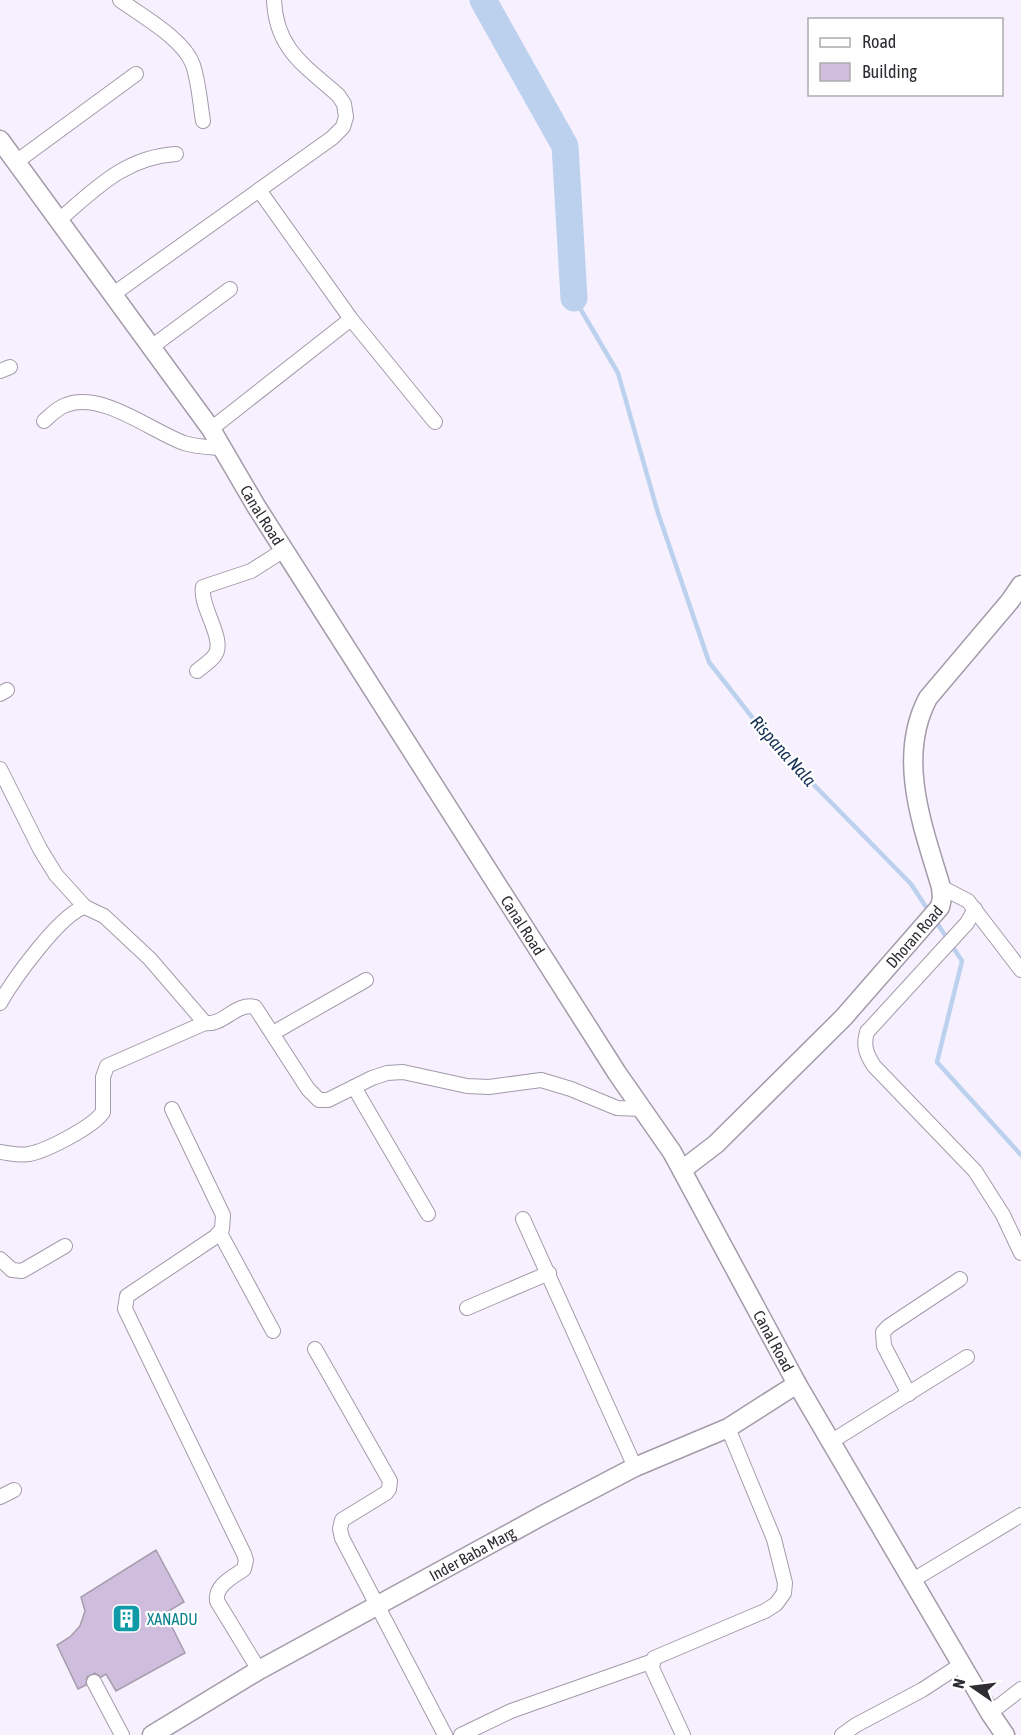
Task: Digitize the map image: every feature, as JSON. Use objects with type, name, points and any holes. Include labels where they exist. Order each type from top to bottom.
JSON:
[{"type":"street","points":[[120,0],[170,37],[188,54],[197,82],[203,121]]},
{"type":"street","points":[[112,295],[332,138],[343,127],[346,117],[344,104],[338,95],[286,47],[274,17],[274,0]]},
{"type":"street","points":[[16,162],[136,74]]},
{"type":"street","name":"Canal Road","points":[[0,140],[211,429],[284,550],[604,1053],[672,1152],[797,1384],[1005,1735]]},
{"type":"street","points":[[58,220],[122,168],[161,155],[176,154]]},
{"type":"street","points":[[259,190],[351,319],[435,422]]},
{"type":"street","points":[[150,348],[230,289]]},
{"type":"street","points":[[211,429],[351,319]]},
{"type":"street","points":[[44,421],[66,405],[87,402],[106,406],[188,444],[221,448]]},
{"type":"street","points":[[197,671],[214,657],[218,646],[203,598],[202,587],[251,571],[284,550]]},
{"type":"street","name":"Dhoran Road","points":[[682,1170],[716,1144],[844,1017],[940,907],[941,887],[920,819],[914,784],[915,732],[920,713],[928,698],[1021,585]]},
{"type":"street","points":[[0,769],[40,849],[56,875],[85,907],[104,916],[150,959],[205,1023]]},
{"type":"street","points":[[941,887],[959,895],[975,909],[1021,970]]},
{"type":"street","points":[[0,1003],[28,961],[72,913],[85,907]]},
{"type":"street","points":[[975,909],[967,923],[867,1032],[864,1044],[874,1066],[975,1171],[1003,1215],[1021,1253]]},
{"type":"street","points":[[273,1033],[366,980]]},
{"type":"street","points":[[0,1152],[22,1155],[39,1152],[89,1126],[103,1112],[103,1077],[107,1066],[205,1023],[211,1024],[243,1006],[251,1005],[259,1012],[308,1089],[319,1100],[328,1100],[387,1072],[403,1071],[467,1086],[489,1087],[541,1080],[571,1089],[617,1108],[642,1109]]},
{"type":"street","points":[[354,1087],[428,1215]]},
{"type":"street","points":[[172,1109],[223,1215],[224,1222],[220,1233],[127,1296],[124,1304],[244,1554],[246,1560],[244,1569],[219,1588],[216,1595],[217,1601],[260,1670]]},
{"type":"street","points":[[523,1220],[635,1467]]},
{"type":"street","points":[[220,1233],[273,1331]]},
{"type":"street","points":[[0,1259],[12,1270],[22,1271],[65,1246]]},
{"type":"street","points":[[467,1308],[549,1273]]},
{"type":"street","points":[[909,1394],[884,1346],[883,1332],[960,1279]]},
{"type":"street","points":[[315,1349],[390,1481],[386,1493],[342,1520],[342,1538],[445,1735]]},
{"type":"street","points":[[832,1441],[967,1357]]},
{"type":"street","name":"Inder Baba Marg","points":[[152,1735],[260,1670],[376,1606],[635,1467],[728,1428],[797,1384]]},
{"type":"street","points":[[461,1735],[511,1711],[652,1660],[656,1656],[765,1611],[776,1604],[784,1593],[785,1583],[774,1539],[728,1428]]},
{"type":"street","points":[[0,1497],[14,1490]]},
{"type":"street","points":[[913,1580],[1021,1515]]},
{"type":"street","points":[[652,1660],[652,1668],[683,1735]]},
{"type":"street","points":[[842,1735],[856,1725],[922,1690],[962,1664]]},
{"type":"street","points":[[94,1682],[122,1735]]},
{"type":"street","points":[[990,1713],[1021,1689]]},
{"type":"building","name":"XANADU","points":[[156,1550],[184,1602],[165,1613],[185,1653],[116,1691],[106,1674],[101,1677],[95,1673],[87,1677],[86,1685],[78,1689],[57,1645],[70,1637],[80,1626],[85,1611],[81,1597]]},
{"type":"waterway","points":[[483,0],[565,146],[574,298]]},
{"type":"waterway","name":"Rispana Nala","points":[[574,298],[618,373],[658,513],[709,662],[770,740],[911,884],[930,913]]},
{"type":"waterway","name":"Rispana Nala","points":[[935,920],[962,961],[937,1062],[1021,1155]]},
{"type":"place","name":"XANADU","points":[[126,1619]]}]
